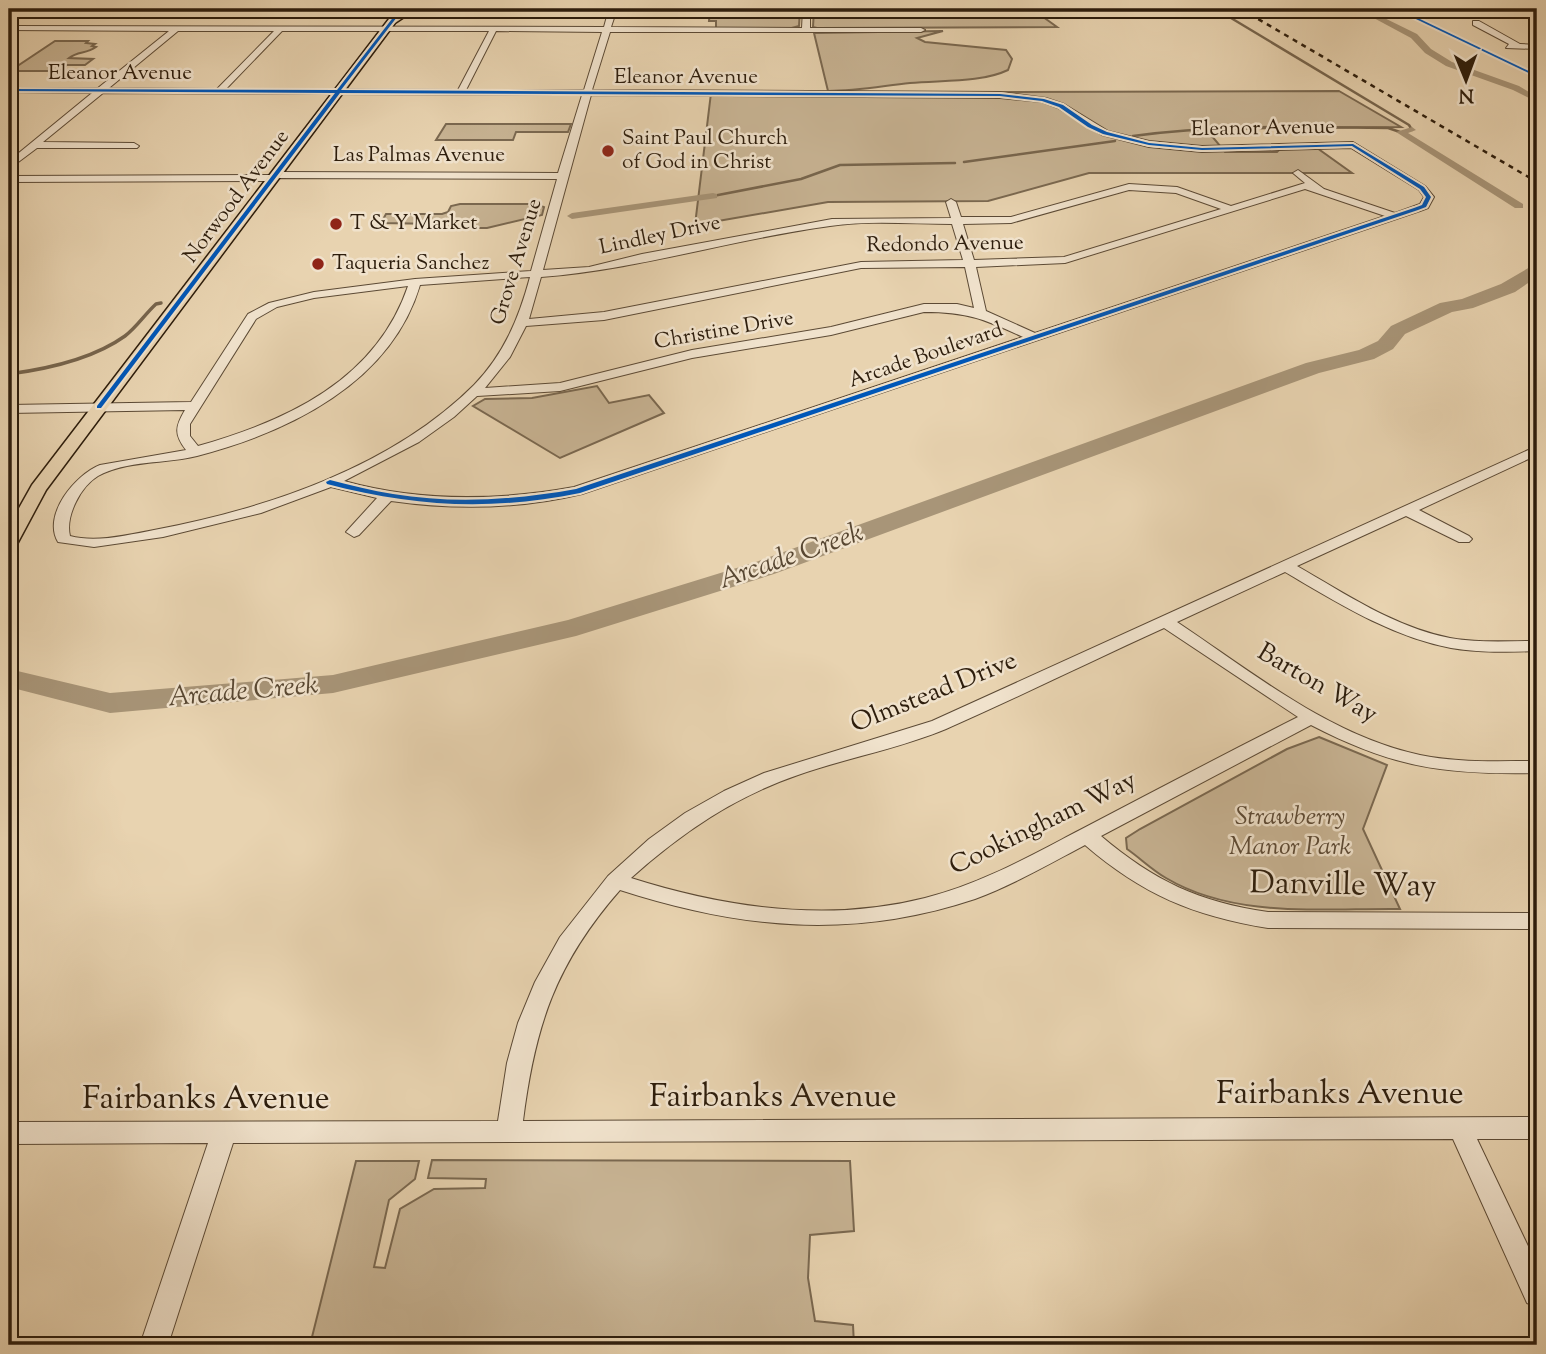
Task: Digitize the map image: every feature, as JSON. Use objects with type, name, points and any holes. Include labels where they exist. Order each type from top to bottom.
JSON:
[{"type":"main road","name":"Norwood Avenue","points":[[9,542],[38,489],[386,29],[402,12]]},
{"type":"street","name":"Grove Avenue","points":[[330,482],[420,433],[473,392],[504,356],[521,323],[537,274],[613,9]]},
{"type":"street","points":[[806,30],[807,9]]},
{"type":"street","points":[[1476,23],[1520,47]]},
{"type":"street","points":[[218,92],[281,28]]},
{"type":"street","points":[[9,29],[921,30]]},
{"type":"street","points":[[9,166],[175,29]]},
{"type":"street","points":[[460,94],[493,30]]},
{"type":"street","points":[[1506,45],[1537,47]]},
{"type":"street","name":"Eleanor Avenue","points":[[9,90],[1000,95],[1052,103],[1105,133],[1149,144],[1202,149],[1353,145]]},
{"type":"street","points":[[35,145],[134,146]]},
{"type":"street","name":"Arcade Boulevard","points":[[330,482],[386,497],[421,502],[473,504],[526,500],[577,491],[1424,206],[1429,197],[1427,193],[1390,166],[1353,145]]},
{"type":"street","points":[[1298,173],[1321,191],[1394,216]]},
{"type":"street","name":"Las Palmas Avenue","points":[[9,179],[563,176]]},
{"type":"street","name":"Redondo Avenue","points":[[521,323],[604,316],[861,265],[1065,260],[1304,186],[1321,191]]},
{"type":"street","name":"Lindley Drive","points":[[195,452],[182,432],[183,424],[252,317],[260,310],[314,295],[415,282],[589,270],[642,257],[825,223],[1017,219],[1135,187],[1177,190],[1231,209]]},
{"type":"street","points":[[951,202],[970,263],[974,278],[973,287],[981,313]]},
{"type":"street","points":[[330,482],[275,503],[198,525],[128,538],[77,543],[63,539],[60,530],[71,498],[89,475],[106,468],[195,452],[235,439],[297,412],[358,373],[392,334],[415,282]]},
{"type":"street","name":"Christine Drive","points":[[473,392],[560,387],[680,357],[831,331],[924,308],[949,307],[981,313],[1035,338]]},
{"type":"street","points":[[9,409],[194,407]]},
{"type":"street","name":"Olmstead Drive","points":[[509,1132],[522,1050],[544,984],[579,925],[615,881],[674,831],[738,792],[804,766],[892,743],[938,725],[1407,510],[1531,458]]},
{"type":"street","points":[[354,533],[386,497]]},
{"type":"street","points":[[1407,510],[1464,539]]},
{"type":"street","points":[[1286,566],[1378,618],[1412,633],[1465,645],[1537,646]]},
{"type":"street","name":"Barton Way","points":[[1165,621],[1312,717],[1366,745],[1416,760],[1468,767],[1537,767]]},
{"type":"street","name":"Cookingham Way","points":[[615,881],[684,903],[735,914],[816,919],[856,917],[919,906],[968,892],[1086,835],[1312,717]]},
{"type":"street","name":"Danville Way","points":[[1086,835],[1118,864],[1157,889],[1186,902],[1235,916],[1268,920],[1537,921]]},
{"type":"street","points":[[1460,1128],[1537,1294]]},
{"type":"street","name":"Fairbanks Avenue","points":[[9,1133],[1537,1128]]},
{"type":"street","points":[[154,1345],[224,1133]]},
{"type":"green space","points":[[710,9],[800,9],[799,26],[788,29],[716,29],[716,21],[709,21]]},
{"type":"green space","points":[[814,9],[1032,9],[1057,27],[817,28],[813,27]]},
{"type":"green space","points":[[943,31],[917,38],[925,42],[1006,50],[1012,59],[1008,70],[973,79],[828,91],[814,33]]},
{"type":"green space","points":[[55,41],[88,41],[86,43],[95,44],[92,46],[96,47],[69,58],[93,59],[85,65],[67,65],[58,71],[10,71]]},
{"type":"green space","points":[[1339,91],[1401,127],[1206,129],[1225,152],[1277,152],[1280,149],[1317,148],[1352,173],[1089,173],[988,201],[828,202],[695,225],[711,93]]},
{"type":"green space","points":[[446,124],[571,124],[568,132],[516,132],[513,140],[436,140]]},
{"type":"green space","points":[[536,204],[544,207],[542,215],[487,228],[437,228],[438,224],[381,223],[386,214],[442,214],[448,212],[451,206]]},
{"type":"green space","points":[[597,386],[609,403],[649,395],[664,413],[560,458],[473,406],[485,399],[532,398]]},
{"type":"green space","name":"Strawberry Manor Park","points":[[1319,737],[1387,765],[1363,829],[1400,909],[1310,910],[1250,906],[1221,900],[1166,878],[1127,849],[1126,838],[1140,829],[1287,749]]},
{"type":"green space","points":[[432,1160],[850,1161],[854,1231],[810,1235],[808,1278],[815,1321],[853,1325],[854,1345],[310,1345],[356,1161],[419,1161],[415,1179],[389,1200],[374,1267],[385,1268],[400,1209],[434,1189],[485,1188],[486,1179],[428,1178]]},
{"type":"waterway","points":[[1216,9],[1409,125],[1412,130]]},
{"type":"waterway","points":[[1361,9],[1414,36],[1428,51],[1449,64],[1516,88],[1537,100]]},
{"type":"waterway","points":[[1133,136],[1260,127],[1388,128],[1400,132]]},
{"type":"waterway","points":[[1412,130],[1400,132],[1519,206]]},
{"type":"waterway","points":[[964,162],[1115,141]]},
{"type":"waterway","points":[[713,196],[801,179],[840,165],[955,163]]},
{"type":"waterway","points":[[572,216],[713,196]]},
{"type":"waterway","name":"Arcade Creek","points":[[9,678],[110,703],[333,684],[576,627],[765,568],[1314,368],[1367,355],[1385,345],[1398,330],[1447,307],[1466,304],[1508,288],[1537,269]]},
{"type":"waterway","points":[[9,374],[54,366],[99,351],[125,336],[156,304],[161,303]]},
{"type":"railway","points":[[1241,9],[1537,182]]},
{"type":"cycle path","points":[[99,407],[392,21],[396,16],[412,9]]},
{"type":"cycle path","points":[[1397,9],[1537,76]]},
{"type":"cycle path","points":[[9,90],[1000,95],[1043,100],[1061,106],[1105,133],[1149,144],[1202,149],[1353,145],[1422,188],[1429,197],[1424,206],[1416,209],[577,491],[515,500],[453,502],[392,496],[330,482]]},
{"type":"place","name":"Saint Paul Church of God in Christ","points":[[608,151]]},
{"type":"place","name":"T & Y Market","points":[[336,224]]},
{"type":"place","name":"Taqueria Sanchez","points":[[318,264]]}]
